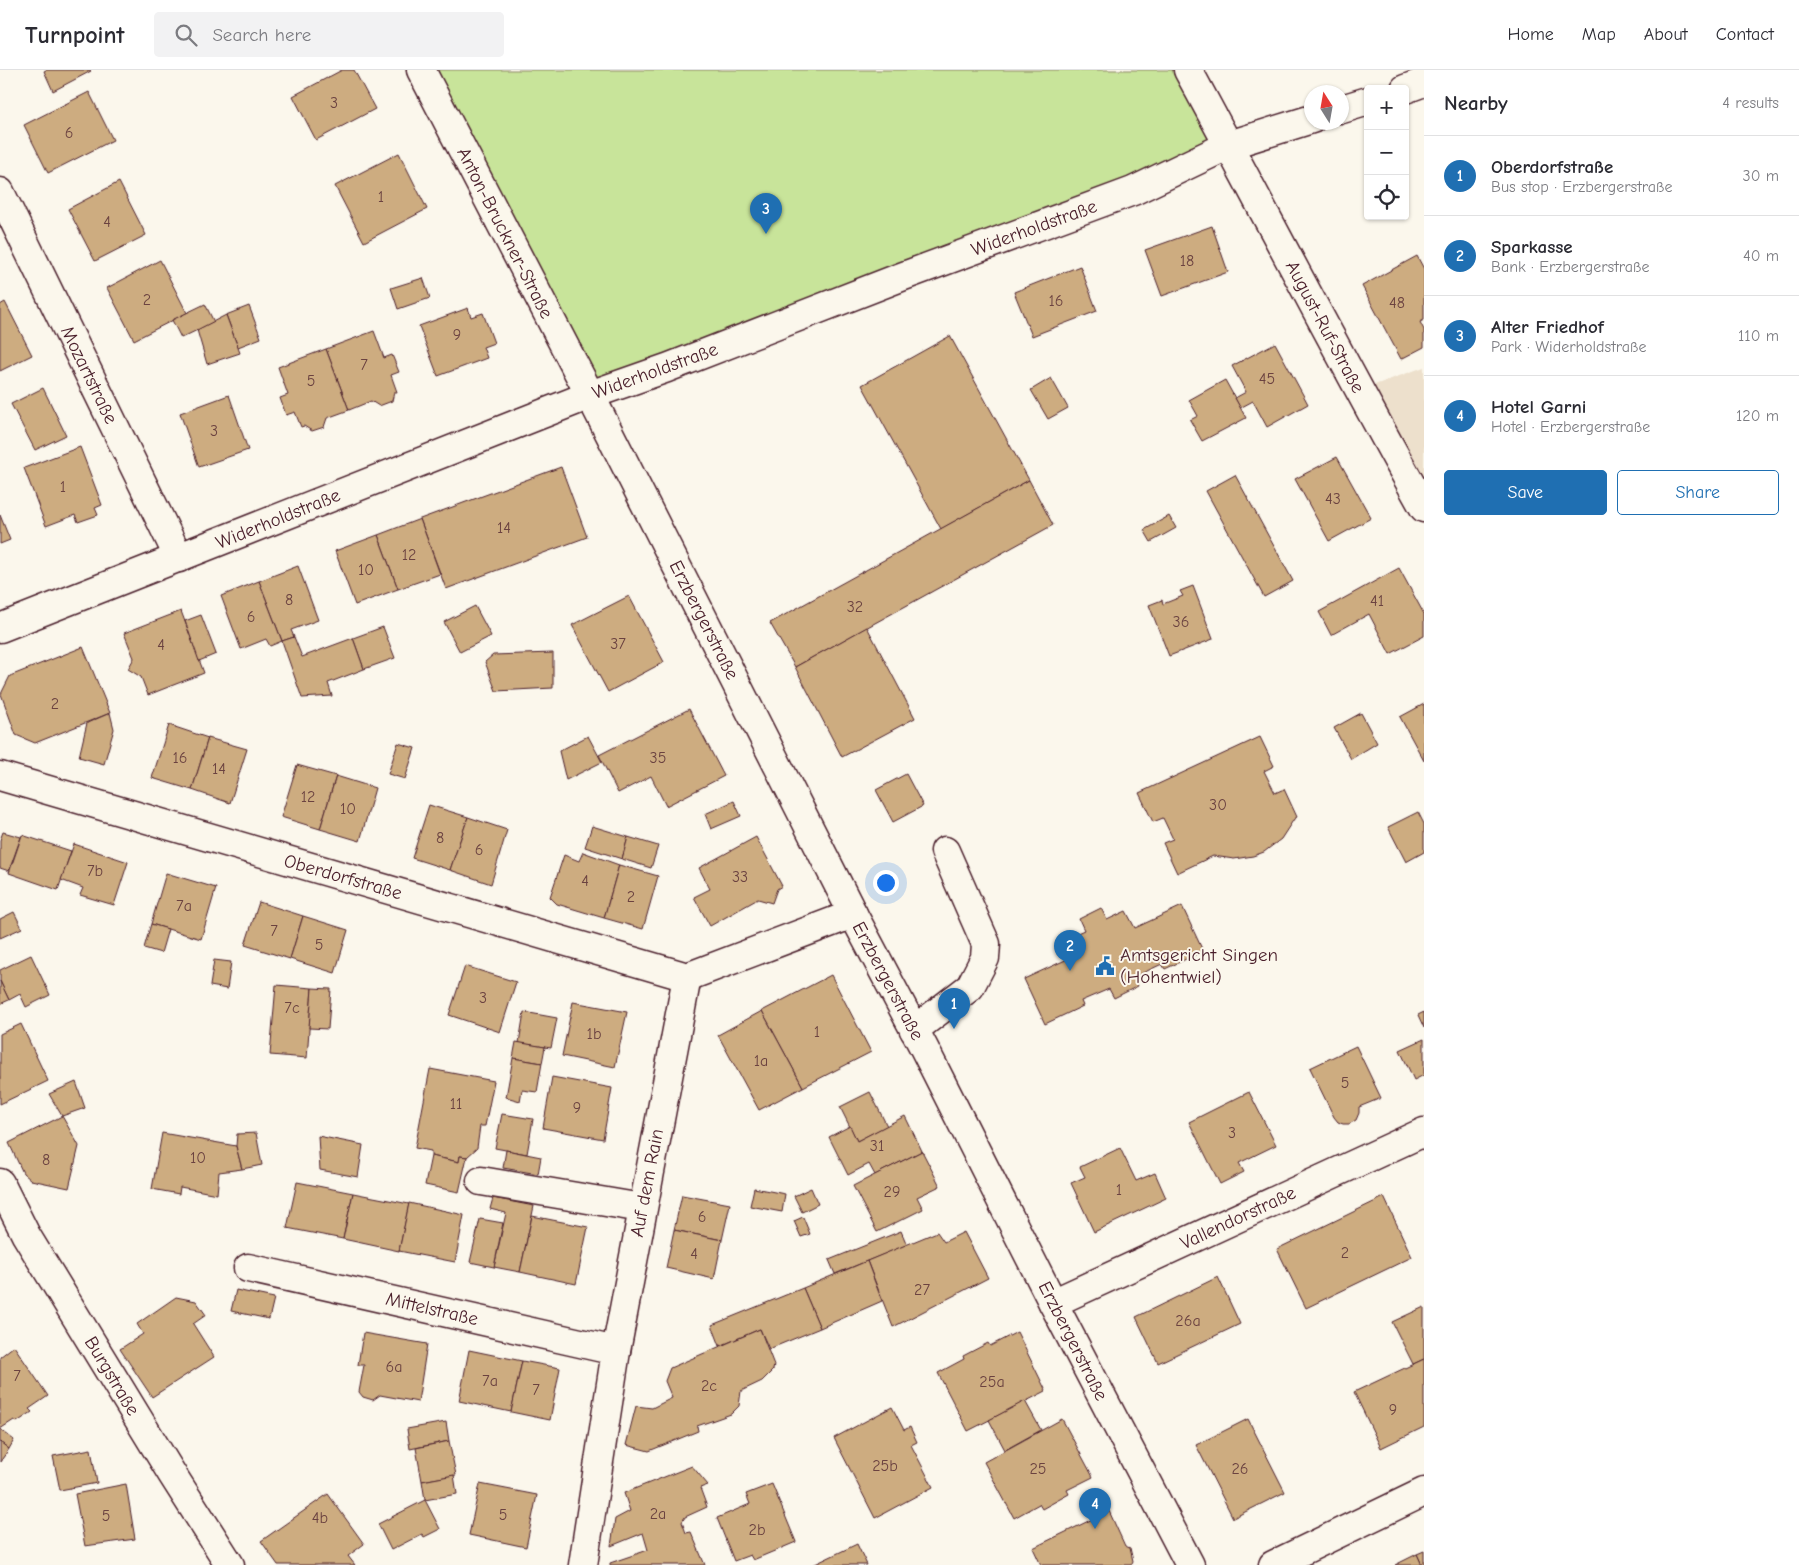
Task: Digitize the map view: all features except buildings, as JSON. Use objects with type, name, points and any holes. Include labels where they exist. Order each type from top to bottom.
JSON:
[{"type":"street","name":"Anton-Bruckner-Straße","points":[[421,70],[590,395]]},
{"type":"street","name":"August-Ruf-Straße","points":[[1188,70],[1358,390],[1424,508]]},
{"type":"street","points":[[1409,88],[1424,82]]},
{"type":"street","points":[[1349,107],[1364,102]]},
{"type":"street","name":"Widerholdstraße","points":[[0,628],[590,395],[667,368],[910,273],[1133,191],[1229,146],[1304,122]]},
{"type":"street","name":"Mozartstraße","points":[[0,192],[178,558]]},
{"type":"street","name":"Erzbergerstraße","points":[[590,395],[853,914],[1053,1304],[1190,1565]]},
{"type":"street","name":"Oberdorfstraße","points":[[0,776],[687,977]]},
{"type":"street","points":[[914,1030],[970,987],[985,958],[986,944],[945,852]]},
{"type":"street","points":[[687,977],[853,914]]},
{"type":"street","name":"Auf dem Rain","points":[[583,1565],[616,1351],[687,977]]},
{"type":"street","name":"Vallendorstraße","points":[[1053,1304],[1424,1132]]},
{"type":"street","points":[[481,1181],[642,1208]]},
{"type":"street","name":"Burgstraße","points":[[0,1183],[26,1235],[167,1466],[230,1565]]},
{"type":"street","name":"Mittelstraße","points":[[248,1268],[616,1351]]},
{"type":"street","points":[[1273,1565],[1424,1492]]},
{"type":"shaded area","points":[[1424,367],[1424,508],[1358,391]]},
{"type":"green space","points":[[421,70],[1188,70],[1229,145],[590,395]]},
{"type":"place","name":"Alter Friedhof","points":[[766,234]]},
{"type":"place","name":"Amtsgericht Singen (Hohentwiel)","points":[[1105,966]]},
{"type":"place","name":"Sparkasse","points":[[1070,971]]},
{"type":"place","name":"Oberdorfstraße","points":[[954,1029]]},
{"type":"place","name":"Hotel Garni","points":[[1095,1529]]}]
